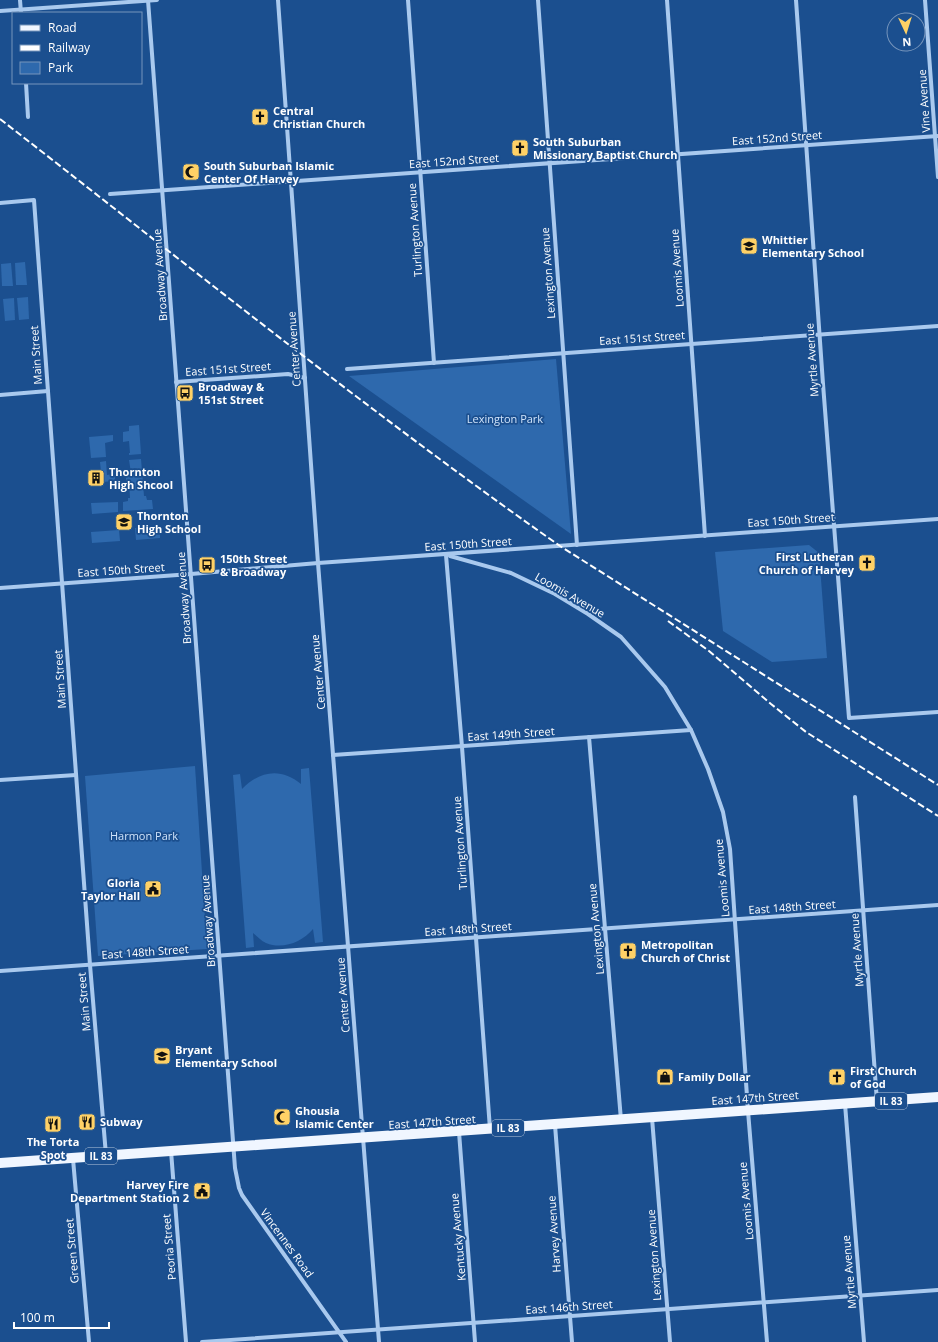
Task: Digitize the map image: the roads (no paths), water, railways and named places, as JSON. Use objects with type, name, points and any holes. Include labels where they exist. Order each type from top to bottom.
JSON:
[{"type":"main road","name":"East 147th Street","points":[[0,1163],[459,1132],[938,1097]]},
{"type":"street","points":[[20,0],[21,11]]},
{"type":"street","name":"Broadway Avenue","points":[[148,0],[234,1146]]},
{"type":"street","points":[[0,11],[21,11],[157,0]]},
{"type":"street","name":"Center Avenue","points":[[278,0],[318,564],[380,1342]]},
{"type":"street","name":"Turlington Avenue","points":[[408,0],[434,362]]},
{"type":"street","name":"Lexington Avenue","points":[[538,0],[577,545]]},
{"type":"street","name":"Loomis Avenue","points":[[667,0],[705,536]]},
{"type":"street","name":"Myrtle Avenue","points":[[796,0],[849,718],[938,712]]},
{"type":"street","name":"Vine Avenue","points":[[926,0],[937,136],[938,177]]},
{"type":"street","points":[[26,84],[28,117]]},
{"type":"street","name":"East 152nd Street","points":[[110,194],[937,136]]},
{"type":"street","name":"Main Street","points":[[0,203],[34,200],[90,965],[106,1156]]},
{"type":"street","name":"East 151st Street","points":[[347,369],[938,326]]},
{"type":"street","name":"East 151st Street","points":[[176,382],[288,374],[305,378]]},
{"type":"street","points":[[0,395],[48,391]]},
{"type":"street","name":"East 150th Street","points":[[0,588],[938,519]]},
{"type":"street","name":"Turlington Avenue","points":[[446,554],[462,746],[490,1129]]},
{"type":"street","name":"Loomis Avenue","points":[[446,554],[511,573],[555,594],[588,614],[621,637],[665,687],[691,730],[708,769],[723,812],[730,849],[748,1111],[767,1342]]},
{"type":"street","name":"East 149th Street","points":[[333,755],[691,730]]},
{"type":"street","name":"Lexington Avenue","points":[[589,737],[621,1120]]},
{"type":"street","points":[[0,780],[76,775]]},
{"type":"street","name":"Myrtle Avenue","points":[[855,797],[877,1102]]},
{"type":"street","name":"East 148th Street","points":[[0,971],[938,905]]},
{"type":"street","name":"Myrtle Avenue","points":[[845,1104],[864,1342]]},
{"type":"street","name":"Lexington Avenue","points":[[652,1118],[670,1342]]},
{"type":"street","name":"Harvey Avenue","points":[[555,1125],[572,1342]]},
{"type":"street","name":"Kentucky Avenue","points":[[459,1132],[475,1342]]},
{"type":"street","name":"Vincennes Road","points":[[234,1146],[235,1168],[242,1195],[346,1342]]},
{"type":"street","name":"Peoria Street","points":[[171,1151],[186,1342]]},
{"type":"street","name":"Green Street","points":[[73,1158],[88,1342]]},
{"type":"street","name":"East 146th Street","points":[[202,1342],[938,1290]]},
{"type":"street","points":[[281,1336],[282,1342]]},
{"type":"railway","points":[[0,119],[347,390],[488,495],[560,546],[938,785]]},
{"type":"railway","points":[[668,621],[709,651],[806,732],[938,816]]},
{"type":"place","name":"Central Christian Church","points":[[260,117]]},
{"type":"place","name":"South Suburban Missionary Baptist Church","points":[[520,148]]},
{"type":"place","name":"South Suburban Islamic Center Of Harvey","points":[[191,172]]},
{"type":"place","name":"Whittier Elementary School","points":[[749,246]]},
{"type":"place","name":"Broadway & 151st Street","points":[[185,393]]},
{"type":"place","name":"Thornton High Shcool","points":[[96,478]]},
{"type":"place","name":"Thornton High School","points":[[124,522]]},
{"type":"place","name":"First Lutheran Church of Harvey","points":[[867,563]]},
{"type":"place","name":"150th Street & Broadway","points":[[207,565]]},
{"type":"place","name":"Gloria Taylor Hall","points":[[153,889]]},
{"type":"place","name":"Metropolitan Church of Christ","points":[[628,951]]},
{"type":"place","name":"Bryant Elementary School","points":[[162,1056]]},
{"type":"place","name":"Family Dollar","points":[[665,1077]]},
{"type":"place","name":"First Church of God","points":[[837,1077]]},
{"type":"place","name":"Ghousia Islamic Center","points":[[282,1117]]},
{"type":"place","name":"Subway","points":[[87,1122]]},
{"type":"place","name":"The Torta Spot","points":[[53,1124]]},
{"type":"place","name":"Harvey Fire Department Station 2","points":[[202,1191]]},
{"type":"park label","name":"Lexington Park","points":[[505,419]]},
{"type":"park label","name":"Harmon Park","points":[[144,836]]}]
